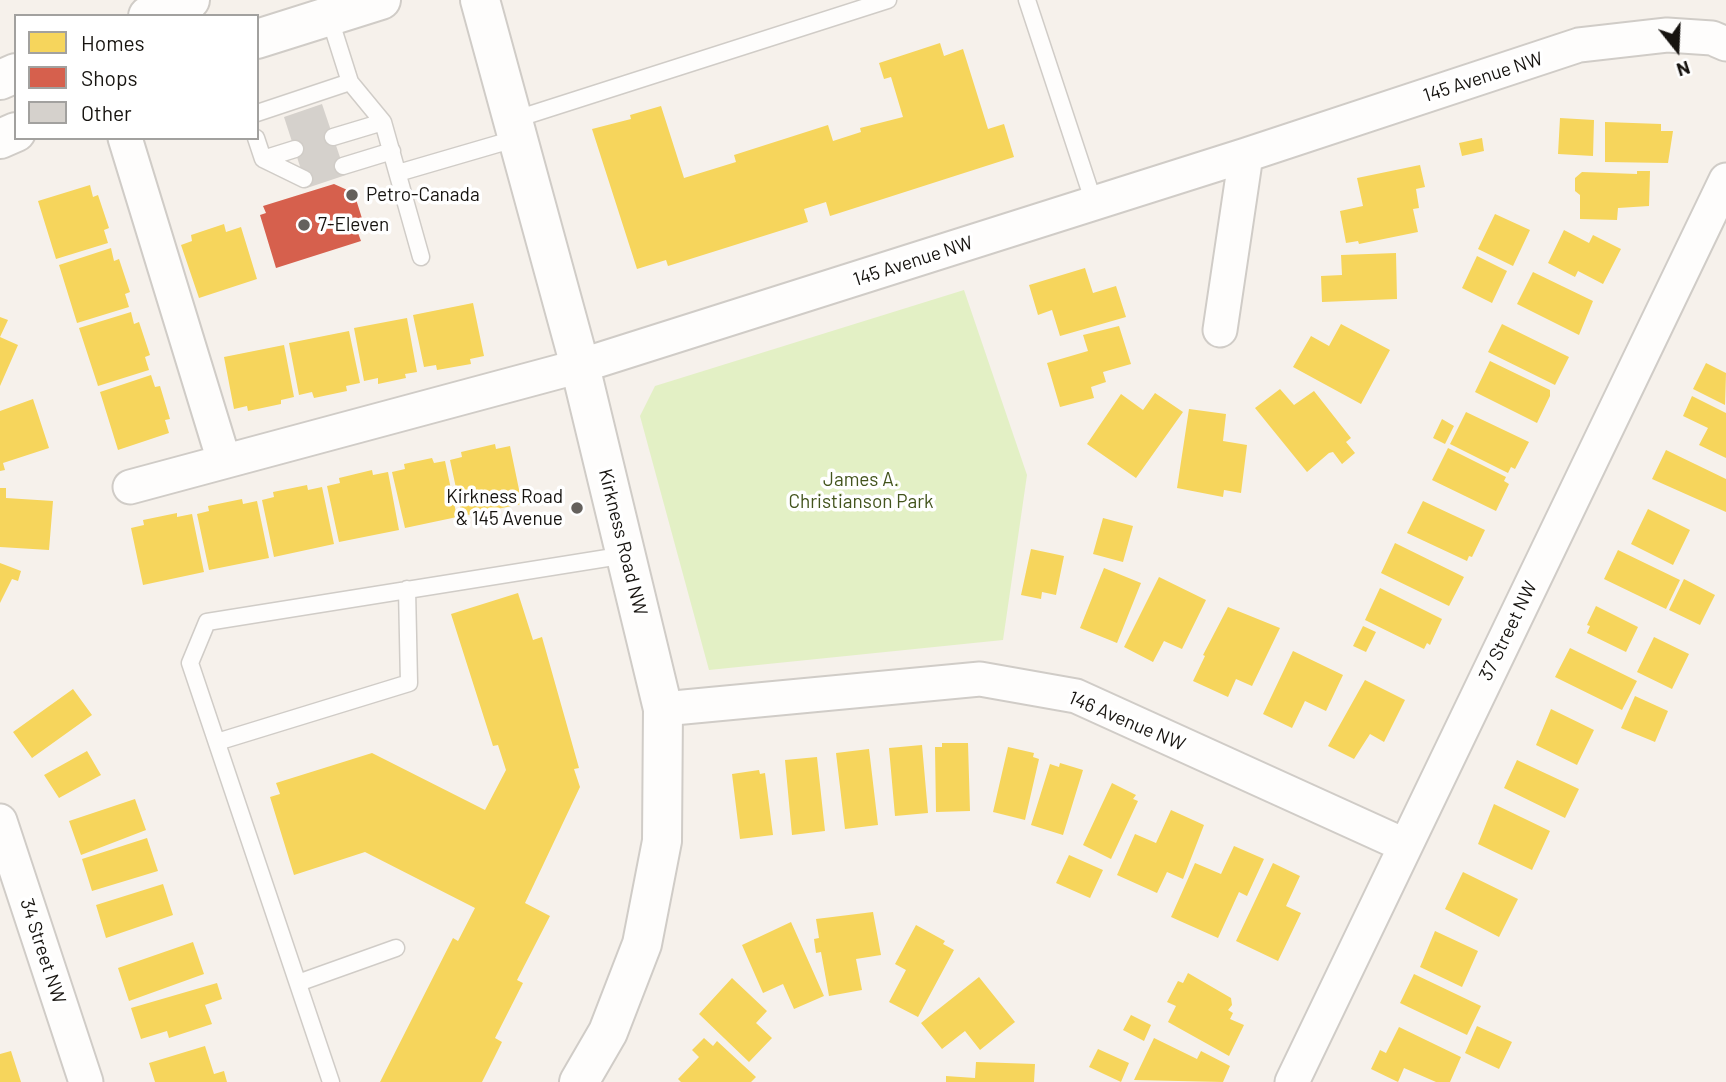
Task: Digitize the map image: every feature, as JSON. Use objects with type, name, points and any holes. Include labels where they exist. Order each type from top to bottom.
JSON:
[{"type":"street","points":[[153,14],[190,0]]},
{"type":"street","points":[[259,38],[381,0]]},
{"type":"street","name":"Kirkness Road NW","points":[[480,0],[580,366],[663,709],[662,841],[642,944],[608,1032],[579,1082]]},
{"type":"street","name":"145 Avenue NW","points":[[130,487],[580,366],[1246,155],[1579,45],[1667,35],[1712,38],[1726,44]]},
{"type":"street","points":[[125,140],[224,461]]},
{"type":"street","points":[[1220,330],[1246,155]]},
{"type":"street","name":"37 Street NW","points":[[1292,1082],[1726,180]]},
{"type":"street","name":"146 Avenue NW","points":[[663,709],[979,679],[1076,696],[1404,845]]},
{"type":"street","name":"34 Street NW","points":[[0,821],[86,1082]]},
{"type":"lane","points":[[398,173],[515,129],[888,0]]},
{"type":"lane","points":[[1027,0],[1094,203]]},
{"type":"lane","points":[[329,16],[350,82],[383,121],[421,257]]},
{"type":"lane","points":[[259,112],[350,82]]},
{"type":"lane","points":[[333,137],[383,121]]},
{"type":"lane","points":[[257,140],[263,159],[304,178]]},
{"type":"lane","points":[[263,159],[295,149]]},
{"type":"lane","points":[[343,166],[392,151]]},
{"type":"lane","points":[[331,1082],[190,663],[207,622],[626,555]]},
{"type":"lane","points":[[217,741],[409,683],[407,589]]},
{"type":"lane","points":[[298,983],[396,948]]},
{"type":"green space","name":"James A. Christianson Park","points":[[964,290],[1027,475],[1003,640],[709,670],[640,416],[655,386]]},
{"type":"building: Homes","points":[[940,43],[944,56],[963,49],[988,129],[1004,124],[1014,157],[830,216],[826,202],[804,209],[808,222],[668,266],[666,260],[637,269],[592,129],[631,119],[630,115],[661,106],[684,178],[736,162],[734,155],[828,125],[833,141],[861,132],[860,128],[903,117],[891,77],[884,79],[879,63]]},
{"type":"building: Homes","points":[[1560,118],[1594,120],[1593,156],[1558,154]]},
{"type":"building: Homes","points":[[1605,122],[1661,124],[1661,131],[1673,131],[1668,163],[1605,162]]},
{"type":"building: Homes","points":[[1482,138],[1484,151],[1462,156],[1459,143]]},
{"type":"building: Homes","points":[[1420,165],[1425,187],[1416,189],[1419,208],[1413,209],[1418,232],[1359,244],[1358,241],[1346,243],[1340,211],[1363,206],[1357,178]]},
{"type":"building: Homes","points":[[1637,171],[1650,171],[1649,206],[1618,208],[1617,220],[1580,219],[1580,195],[1575,191],[1575,178],[1582,172],[1637,174]]},
{"type":"building: Homes","points":[[90,185],[93,197],[98,195],[109,228],[104,230],[108,243],[56,259],[38,201]]},
{"type":"building: Homes","points":[[1495,214],[1530,230],[1513,266],[1478,249]]},
{"type":"building: Homes","points":[[224,224],[226,232],[241,227],[257,279],[199,298],[181,245],[192,241],[191,235]]},
{"type":"building: Homes","points":[[1564,230],[1589,243],[1593,235],[1621,249],[1603,284],[1578,271],[1575,277],[1548,263]]},
{"type":"building: Homes","points":[[111,248],[114,261],[119,259],[130,292],[125,294],[129,307],[77,323],[59,265]]},
{"type":"building: Homes","points":[[1396,253],[1397,299],[1322,302],[1321,276],[1342,275],[1341,255]]},
{"type":"building: Homes","points":[[1477,256],[1507,271],[1492,303],[1462,288]]},
{"type":"building: Homes","points":[[1085,268],[1093,293],[1116,286],[1126,317],[1060,336],[1052,310],[1038,315],[1029,285]]},
{"type":"building: Homes","points":[[1533,272],[1593,301],[1579,335],[1517,304]]},
{"type":"building: Homes","points":[[473,303],[484,356],[470,359],[471,364],[437,370],[436,365],[424,367],[413,315]]},
{"type":"building: Homes","points":[[131,312],[134,324],[139,322],[150,355],[145,357],[149,370],[98,386],[79,328]]},
{"type":"building: Homes","points":[[0,317],[8,320],[0,337]]},
{"type":"building: Homes","points":[[407,318],[417,372],[405,374],[406,378],[378,384],[378,378],[364,381],[354,328]]},
{"type":"building: Homes","points":[[1341,324],[1390,350],[1361,404],[1293,367],[1311,336],[1329,346]]},
{"type":"building: Homes","points":[[1502,324],[1569,357],[1555,385],[1488,352]]},
{"type":"building: Homes","points":[[1119,326],[1131,364],[1103,372],[1106,382],[1091,387],[1094,398],[1060,407],[1047,363],[1088,351],[1083,335]]},
{"type":"building: Homes","points":[[349,331],[360,383],[346,386],[347,391],[314,398],[312,392],[299,395],[289,343]]},
{"type":"building: Homes","points":[[0,337],[18,345],[0,386]]},
{"type":"building: Homes","points":[[284,345],[294,397],[281,400],[281,404],[248,411],[247,406],[234,409],[224,357]]},
{"type":"building: Homes","points":[[1490,361],[1550,390],[1550,396],[1537,423],[1475,392]]},
{"type":"building: Homes","points":[[1706,363],[1726,373],[1725,405],[1693,389]]},
{"type":"building: Homes","points":[[151,375],[155,387],[160,386],[170,419],[165,420],[169,433],[118,450],[100,392]]},
{"type":"building: Homes","points":[[1280,389],[1294,405],[1314,391],[1351,438],[1346,442],[1355,453],[1342,464],[1333,452],[1329,453],[1307,472],[1255,408]]},
{"type":"building: Homes","points":[[1155,393],[1183,412],[1136,478],[1087,444],[1121,394],[1143,410]]},
{"type":"building: Homes","points":[[1692,396],[1726,413],[1726,458],[1699,445],[1708,428],[1683,416]]},
{"type":"building: Homes","points":[[33,399],[49,448],[3,463],[5,470],[0,471],[0,411]]},
{"type":"building: Homes","points":[[1189,409],[1226,414],[1223,441],[1247,445],[1241,493],[1224,490],[1223,497],[1177,488]]},
{"type":"building: Homes","points":[[1466,412],[1529,442],[1515,469],[1511,467],[1508,473],[1450,444]]},
{"type":"building: Homes","points":[[1442,419],[1454,426],[1445,444],[1433,438]]},
{"type":"building: Homes","points":[[495,444],[496,449],[510,446],[522,504],[462,516],[450,460],[462,457],[461,452]]},
{"type":"building: Homes","points":[[1448,448],[1506,477],[1504,481],[1509,484],[1496,511],[1432,480]]},
{"type":"building: Homes","points":[[1666,450],[1726,479],[1726,512],[1652,479]]},
{"type":"building: Homes","points":[[432,458],[434,463],[445,461],[457,517],[405,528],[392,472],[405,469],[404,464]]},
{"type":"building: Homes","points":[[372,470],[373,475],[388,472],[399,530],[339,542],[327,486],[340,483],[339,478]]},
{"type":"building: Homes","points":[[307,485],[308,490],[322,487],[334,544],[274,557],[262,500],[274,497],[273,492]]},
{"type":"building: Homes","points":[[0,488],[6,488],[6,498],[53,501],[49,550],[0,547]]},
{"type":"building: Homes","points":[[242,499],[243,504],[257,501],[269,558],[209,570],[197,514],[209,511],[208,506]]},
{"type":"building: Homes","points":[[1423,501],[1485,530],[1472,557],[1469,556],[1467,561],[1407,533]]},
{"type":"building: Homes","points":[[1648,509],[1690,530],[1673,565],[1631,544]]},
{"type":"building: Homes","points":[[177,513],[177,517],[192,514],[204,572],[143,585],[131,528],[144,525],[143,520]]},
{"type":"building: Homes","points":[[1103,518],[1133,526],[1123,562],[1093,554]]},
{"type":"building: Homes","points":[[1395,543],[1464,577],[1449,606],[1381,573]]},
{"type":"building: Homes","points":[[1031,549],[1064,556],[1056,595],[1042,592],[1041,599],[1021,595]]},
{"type":"building: Homes","points":[[1618,550],[1680,580],[1666,609],[1604,579]]},
{"type":"building: Homes","points":[[0,563],[21,571],[18,581],[12,579],[0,603]]},
{"type":"building: Homes","points":[[1104,568],[1141,583],[1117,643],[1080,628]]},
{"type":"building: Homes","points":[[1159,577],[1206,600],[1182,649],[1164,641],[1153,662],[1124,647]]},
{"type":"building: Homes","points":[[1684,579],[1715,595],[1700,625],[1669,610]]},
{"type":"building: Homes","points":[[1380,588],[1442,619],[1430,645],[1427,643],[1424,649],[1365,620]]},
{"type":"building: Homes","points":[[518,593],[533,640],[542,637],[579,768],[574,769],[580,787],[525,903],[550,916],[517,980],[523,983],[495,1038],[502,1042],[482,1082],[380,1082],[453,938],[458,941],[475,908],[365,852],[294,875],[270,797],[280,794],[276,783],[372,753],[485,810],[506,770],[498,745],[493,746],[451,614]]},
{"type":"building: Homes","points":[[1596,606],[1638,627],[1626,652],[1587,633],[1590,626],[1587,625]]},
{"type":"building: Homes","points":[[1228,607],[1280,628],[1252,686],[1236,679],[1228,697],[1193,681]]},
{"type":"building: Homes","points":[[1363,626],[1376,632],[1366,652],[1353,646]]},
{"type":"building: Homes","points":[[1654,637],[1689,654],[1672,689],[1637,672]]},
{"type":"building: Homes","points":[[1570,648],[1637,681],[1622,710],[1555,677]]},
{"type":"building: Homes","points":[[1293,651],[1343,675],[1326,711],[1305,701],[1292,728],[1263,714]]},
{"type":"building: Homes","points":[[1365,680],[1405,700],[1384,742],[1370,734],[1354,759],[1328,746]]},
{"type":"building: Homes","points":[[73,689],[92,715],[32,758],[13,732]]},
{"type":"building: Homes","points":[[1635,696],[1668,711],[1655,742],[1621,728]]},
{"type":"building: Homes","points":[[1551,709],[1594,730],[1577,765],[1536,745]]},
{"type":"building: Homes","points":[[942,743],[968,743],[970,811],[936,812],[935,747],[942,747]]},
{"type":"building: Homes","points":[[922,745],[928,813],[895,816],[889,748]]},
{"type":"building: Homes","points":[[1008,747],[1034,753],[1033,757],[1039,759],[1025,820],[993,812]]},
{"type":"building: Homes","points":[[869,749],[878,825],[845,829],[836,753]]},
{"type":"building: Homes","points":[[87,751],[101,775],[59,798],[44,775]]},
{"type":"building: Homes","points":[[817,757],[825,831],[792,835],[785,760]]},
{"type":"building: Homes","points":[[1517,760],[1579,789],[1565,818],[1504,788]]},
{"type":"building: Homes","points":[[1060,763],[1083,770],[1063,835],[1031,825],[1050,764],[1059,767]]},
{"type":"building: Homes","points":[[759,770],[760,774],[765,773],[773,835],[740,839],[732,774]]},
{"type":"building: Homes","points":[[1112,783],[1136,795],[1133,799],[1138,801],[1111,859],[1083,845]]},
{"type":"building: Homes","points":[[135,799],[146,830],[81,855],[69,821]]},
{"type":"building: Homes","points":[[1494,804],[1550,831],[1532,870],[1478,844]]},
{"type":"building: Homes","points":[[1171,810],[1204,825],[1183,879],[1167,872],[1157,893],[1117,875],[1135,834],[1156,843]]},
{"type":"building: Homes","points":[[147,838],[158,871],[92,891],[82,859]]},
{"type":"building: Homes","points":[[1234,846],[1264,859],[1247,896],[1239,892],[1218,938],[1171,917],[1195,863],[1221,874]]},
{"type":"building: Homes","points":[[1069,855],[1103,870],[1090,898],[1056,883]]},
{"type":"building: Homes","points":[[1273,863],[1300,876],[1286,906],[1301,913],[1278,961],[1236,941]]},
{"type":"building: Homes","points":[[1463,872],[1518,899],[1499,937],[1445,909]]},
{"type":"building: Homes","points":[[163,884],[173,915],[106,938],[96,905]]},
{"type":"building: Homes","points":[[873,912],[881,955],[856,959],[862,990],[829,996],[821,952],[816,953],[814,939],[819,938],[816,919]]},
{"type":"building: Homes","points":[[791,922],[824,996],[794,1009],[783,984],[763,993],[742,945]]},
{"type":"building: Homes","points":[[916,925],[945,941],[943,944],[954,950],[918,1017],[889,1002],[906,970],[895,964]]},
{"type":"building: Homes","points":[[1435,931],[1478,951],[1462,987],[1420,967]]},
{"type":"building: Homes","points":[[193,942],[204,974],[129,1001],[118,968]]},
{"type":"building: Homes","points":[[1188,973],[1231,998],[1232,1005],[1228,1010],[1233,1013],[1230,1019],[1244,1025],[1229,1056],[1168,1022],[1176,1006],[1167,1002],[1178,981],[1183,983]]},
{"type":"building: Homes","points":[[1414,974],[1481,1006],[1467,1035],[1400,1003]]},
{"type":"building: Homes","points":[[979,977],[1015,1022],[980,1050],[965,1031],[942,1049],[921,1023]]},
{"type":"building: Homes","points":[[732,978],[767,1011],[756,1023],[772,1038],[749,1062],[699,1014]]},
{"type":"building: Homes","points":[[217,983],[222,999],[205,1005],[212,1024],[169,1038],[167,1031],[141,1039],[131,1008]]},
{"type":"building: Homes","points":[[1131,1015],[1151,1025],[1144,1041],[1123,1030]]},
{"type":"building: Homes","points":[[1477,1026],[1512,1042],[1499,1069],[1465,1053]]},
{"type":"building: Homes","points":[[1399,1027],[1461,1057],[1450,1082],[1436,1082],[1404,1068],[1398,1082],[1371,1069],[1380,1050],[1386,1053]]},
{"type":"building: Homes","points":[[704,1038],[713,1046],[717,1041],[756,1077],[751,1082],[681,1082],[678,1079],[699,1057],[692,1050]]},
{"type":"building: Homes","points":[[1154,1038],[1197,1059],[1201,1051],[1230,1066],[1223,1082],[1134,1080]]},
{"type":"building: Homes","points":[[205,1046],[214,1074],[224,1071],[227,1082],[155,1082],[149,1063]]},
{"type":"building: Homes","points":[[1098,1049],[1129,1063],[1121,1082],[1089,1067]]},
{"type":"building: Homes","points":[[11,1051],[21,1082],[0,1082],[0,1054]]},
{"type":"building: Homes","points":[[976,1062],[1035,1064],[1034,1082],[946,1082],[946,1076],[975,1078]]},
{"type":"building: Shops","points":[[334,184],[354,193],[366,231],[358,233],[361,241],[276,268],[260,215],[266,213],[263,206]]},
{"type":"building: Other","points":[[322,104],[346,175],[307,188],[284,117]]},
{"type":"place","name":"Petro-Canada","points":[[352,195]]},
{"type":"place","name":"7-Eleven","points":[[304,225]]},
{"type":"place","name":"Kirkness Road & 145 Avenue","points":[[577,508]]}]
